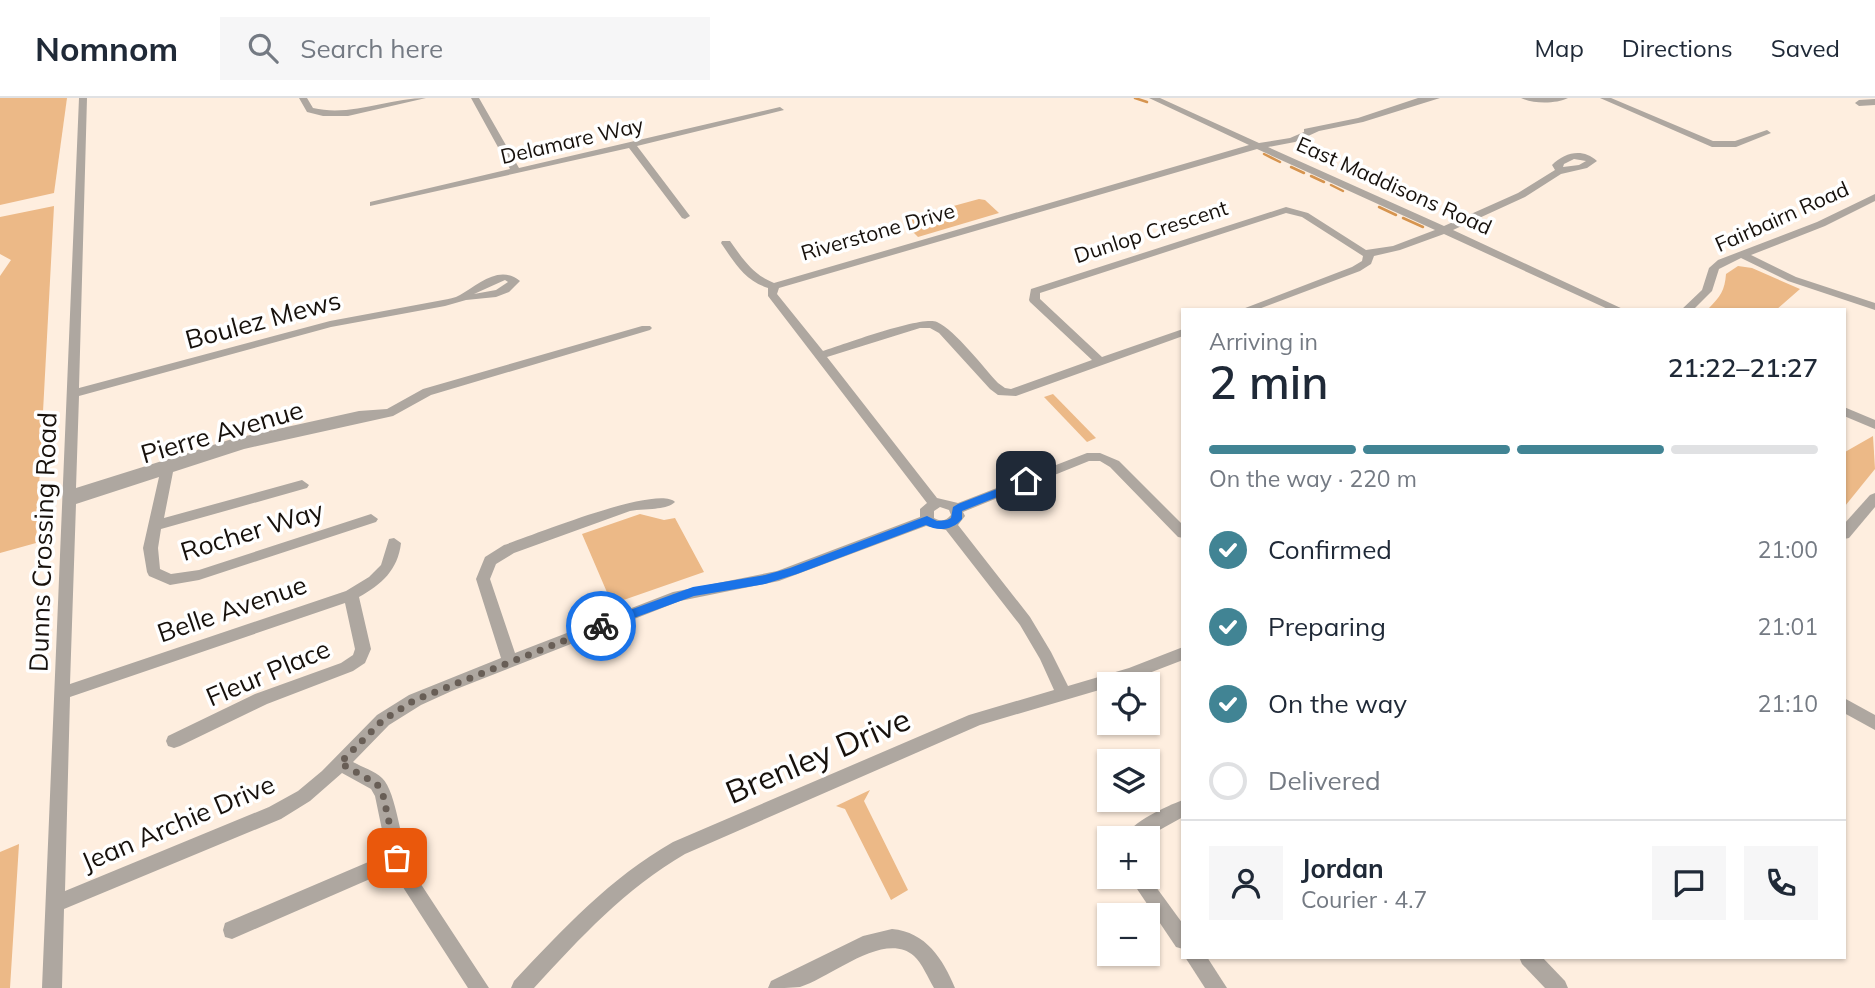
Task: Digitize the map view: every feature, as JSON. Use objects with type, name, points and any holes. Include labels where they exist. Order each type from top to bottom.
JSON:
[{"type":"street","name":"Dunns Crossing Road","points":[[52,988],[83,98]]},
{"type":"street","points":[[303,98],[310,110],[331,114],[422,98]]},
{"type":"street","points":[[475,98],[516,172]]},
{"type":"street","name":"East Maddisons Road","points":[[1153,98],[1616,308]]},
{"type":"street","name":"Riverstone Drive","points":[[934,503],[772,294],[774,286],[1258,146],[1292,140],[1349,121],[1381,114],[1420,99],[1436,98]]},
{"type":"street","points":[[1525,98],[1564,98]]},
{"type":"street","points":[[1604,98],[1701,141],[1718,145],[1736,145],[1767,132]]},
{"type":"street","points":[[1609,98],[1645,116]]},
{"type":"street","points":[[1859,103],[1875,102]]},
{"type":"street","name":"Delamare Way","points":[[373,204],[780,110]]},
{"type":"street","points":[[632,145],[685,216]]},
{"type":"street","points":[[1250,308],[1352,271],[1367,263],[1369,254],[1376,255],[1444,229],[1534,188],[1560,171]]},
{"type":"street","name":"Fairbairn Road","points":[[1688,308],[1707,291],[1714,268],[1741,254],[1821,224],[1875,197]]},
{"type":"street","name":"Dunlop Crescent","points":[[1101,362],[1034,300],[1032,296],[1035,291],[1284,210],[1305,215],[1369,254]]},
{"type":"street","points":[[726,243],[759,282],[774,286]]},
{"type":"street","points":[[1741,254],[1792,279],[1875,307]]},
{"type":"street","name":"Boulez Mews","points":[[74,393],[330,324],[465,297]]},
{"type":"street","points":[[820,356],[928,324],[939,327],[994,386],[1006,393],[1018,392],[1181,333]]},
{"type":"street","name":"Pierre Avenue","points":[[70,498],[242,446],[389,413],[427,392],[646,328]]},
{"type":"street","points":[[1846,412],[1875,425]]},
{"type":"street","points":[[957,509],[1087,457],[1101,457],[1108,458],[1118,467],[1181,531]]},
{"type":"street","name":"Rocher Way","points":[[167,468],[157,525],[150,546],[150,565],[161,577],[170,580],[200,575],[371,519]]},
{"type":"street","name":"Rocher Way","points":[[157,525],[302,485]]},
{"type":"street","points":[[1846,532],[1875,498]]},
{"type":"street","points":[[510,661],[483,579],[490,561],[509,549],[625,508],[642,503],[668,502]]},
{"type":"street","points":[[934,503],[947,503],[957,509],[956,519],[950,524],[935,525],[927,520],[926,509],[934,503]]},
{"type":"street","name":"Jean Archie Drive","points":[[55,904],[275,813],[304,796],[366,735],[396,710],[448,685],[678,596],[779,576],[927,520]]},
{"type":"street","points":[[950,524],[1025,621],[1064,694]]},
{"type":"street","name":"Belle Avenue","points":[[62,693],[351,595],[377,580],[393,557],[394,543]]},
{"type":"street","name":"Fleur Place","points":[[174,741],[261,699],[347,667],[359,659],[363,649],[351,595]]},
{"type":"street","name":"Brenley Drive","points":[[521,988],[612,892],[655,860],[975,720],[1124,678],[1181,654]]},
{"type":"street","points":[[1846,706],[1875,723]]},
{"type":"street","points":[[340,763],[377,784],[383,795],[397,858],[405,875],[479,988]]},
{"type":"street","points":[[1149,826],[1181,809]]},
{"type":"street","points":[[232,930],[397,858]]},
{"type":"street","points":[[1147,889],[1181,937]]},
{"type":"street","points":[[778,988],[870,943],[892,938],[902,939],[922,950],[945,988]]},
{"type":"street","points":[[1196,959],[1217,988]]},
{"type":"street","points":[[1530,959],[1558,988]]},
{"type":"shaded area","points":[[0,98],[67,98],[54,193],[0,205]]},
{"type":"shaded area","points":[[979,199],[985,200],[999,213],[918,237],[904,223],[906,219]]},
{"type":"shaded area","points":[[54,206],[36,543],[0,553],[0,276],[11,260],[0,254],[0,217]]},
{"type":"shaded area","points":[[1738,266],[1752,268],[1800,289],[1778,308],[1709,308],[1721,293],[1726,274]]},
{"type":"shaded area","points":[[1053,394],[1096,438],[1087,442],[1044,397]]},
{"type":"shaded area","points":[[1873,436],[1875,469],[1846,505],[1846,451]]},
{"type":"shaded area","points":[[640,514],[664,520],[675,518],[704,572],[612,604],[582,534]]},
{"type":"shaded area","points":[[870,790],[864,801],[908,890],[891,900],[845,809],[836,806]]},
{"type":"shaded area","points":[[19,844],[10,988],[0,988],[0,852]]},
{"type":"waterway","points":[[1135,98],[1147,102]]},
{"type":"waterway","points":[[1264,154],[1280,162]]},
{"type":"waterway","points":[[1291,167],[1304,173]]},
{"type":"waterway","points":[[1311,176],[1324,182]]},
{"type":"waterway","points":[[1331,185],[1343,191]]},
{"type":"waterway","points":[[1379,207],[1396,215]]},
{"type":"waterway","points":[[1403,218],[1423,227]]},
{"type":"way so far","points":[[397,858],[383,795],[377,784],[365,774],[340,763],[383,720],[415,700],[601,626]]},
{"type":"route","points":[[601,626],[693,592],[793,571],[927,520],[935,525],[945,526],[956,519],[957,509],[1026,481]]}]
